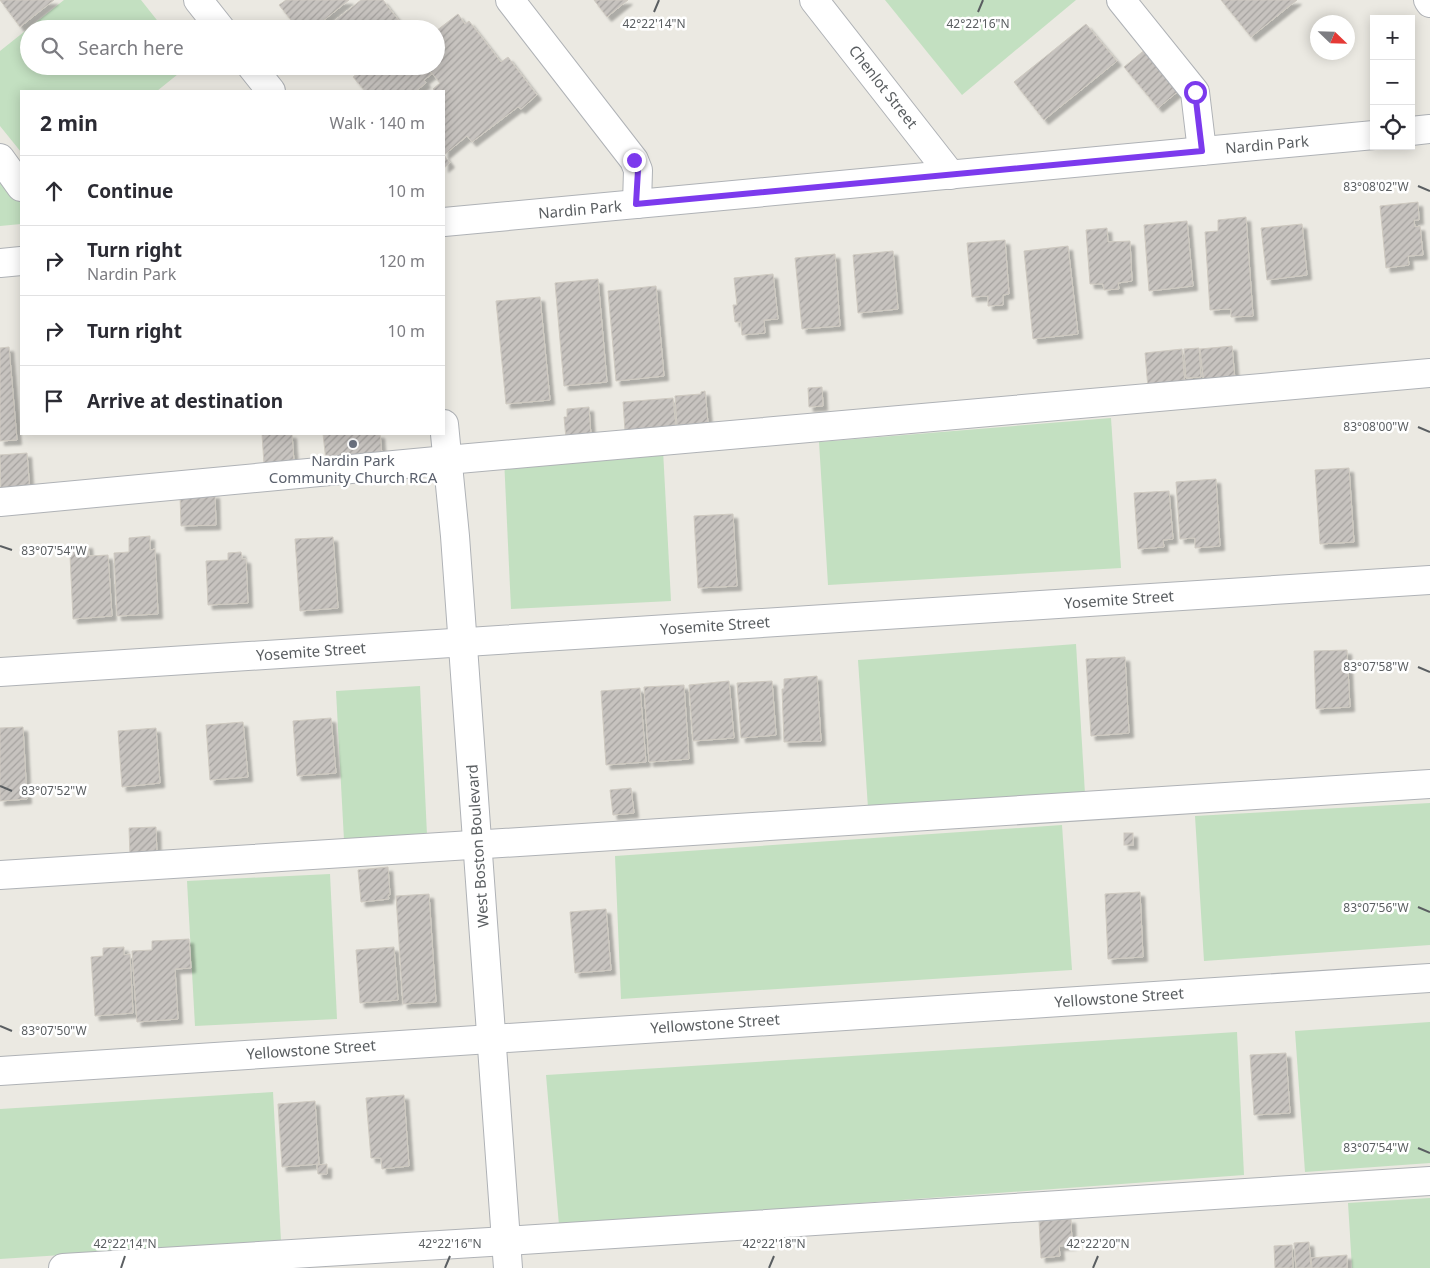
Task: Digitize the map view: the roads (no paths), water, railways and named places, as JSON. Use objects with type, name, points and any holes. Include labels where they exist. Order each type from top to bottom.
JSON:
[{"type":"street","points":[[198,0],[214,20]]},
{"type":"street","points":[[510,0],[634,160],[638,170],[636,204]]},
{"type":"street","name":"Chenlot Street","points":[[814,0],[951,175]]},
{"type":"street","points":[[1121,0],[1195,92],[1202,151]]},
{"type":"street","points":[[258,75],[270,90]]},
{"type":"street","points":[[1415,131],[1430,129]]},
{"type":"street","name":"Nardin Park","points":[[445,222],[1370,135]]},
{"type":"street","points":[[0,158],[20,186]]},
{"type":"street","points":[[0,263],[20,261]]},
{"type":"street","points":[[0,502],[447,460],[1430,373]]},
{"type":"street","name":"West Boston Boulevard","points":[[445,435],[455,536],[508,1268]]},
{"type":"street","name":"Yosemite Street","points":[[0,672],[1430,580]]},
{"type":"street","points":[[0,875],[1430,784]]},
{"type":"street","name":"Yellowstone Street","points":[[0,1071],[1430,978]]},
{"type":"street","points":[[63,1268],[1430,1181]]},
{"type":"place","name":"Nardin Park Community Church RCA","points":[[353,444]]}]
